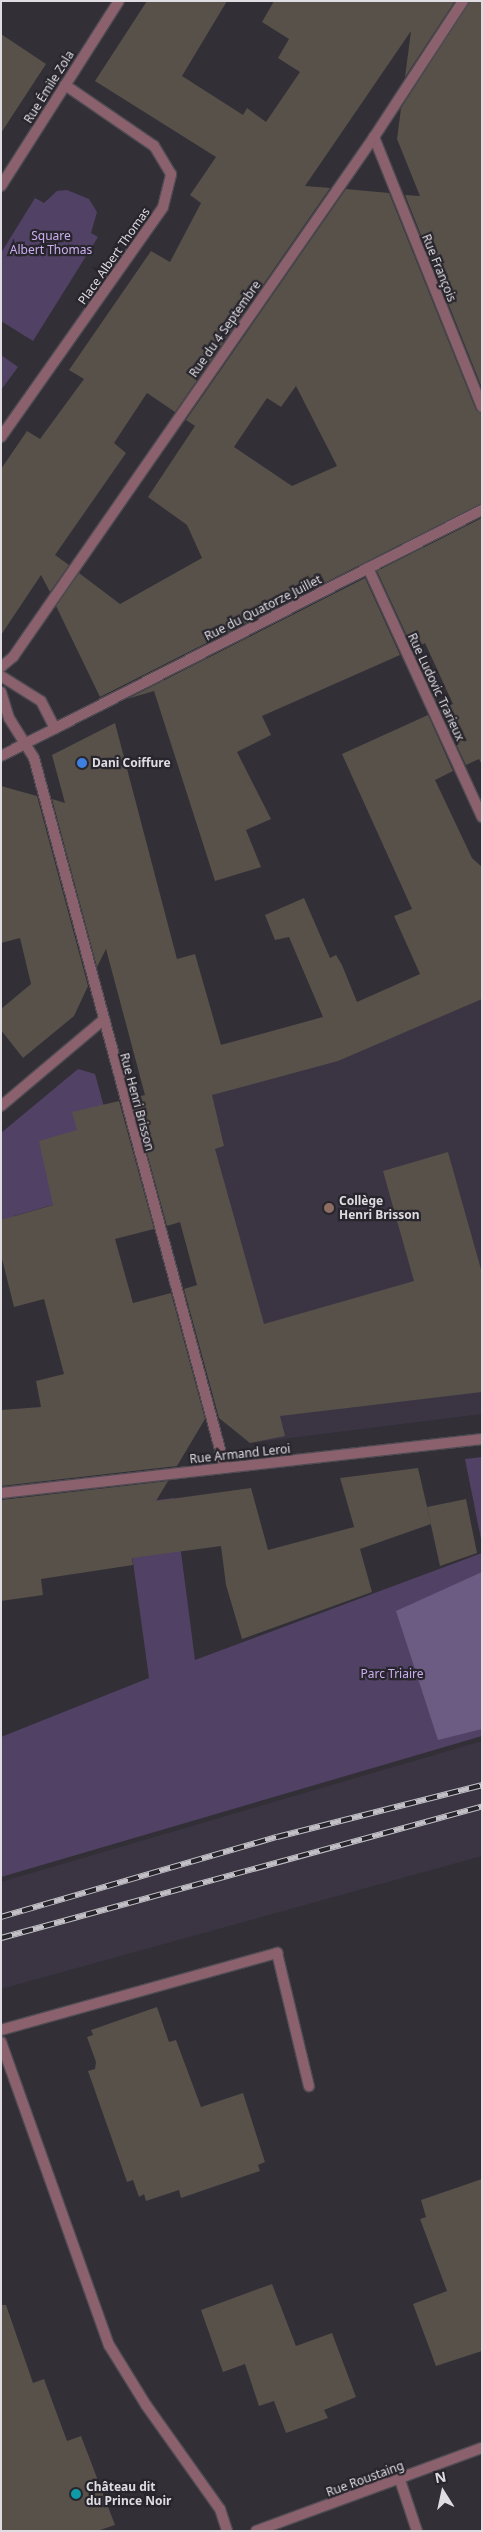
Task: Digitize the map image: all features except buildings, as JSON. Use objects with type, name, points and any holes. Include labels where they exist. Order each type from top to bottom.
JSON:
[{"type":"street","name":"Rue Émile Zola","points":[[1,186],[119,1]]},
{"type":"street","name":"Rue du 4 Septembre","points":[[1,667],[13,657],[374,137],[463,1]]},
{"type":"street","name":"Place Albert Thomas","points":[[1,437],[163,207],[171,174],[154,146],[66,85]]},
{"type":"street","name":"Rue François","points":[[374,137],[482,407]]},
{"type":"street","name":"Rue du Quatorze Juillet","points":[[1,756],[482,510]]},
{"type":"street","name":"Rue Ludovic Trarieux","points":[[368,568],[482,817]]},
{"type":"street","points":[[1,676],[41,701],[55,728]]},
{"type":"street","points":[[1,692],[9,718],[25,743]]},
{"type":"street","name":"Rue Henri Brisson","points":[[25,743],[34,758],[102,1021],[225,1468]]},
{"type":"street","points":[[1,1106],[102,1021]]},
{"type":"street","name":"Rue Armand Leroi","points":[[1,1493],[482,1439]]},
{"type":"street","points":[[1,2030],[277,1953],[309,2086]]},
{"type":"street","points":[[1,2042],[109,2345],[146,2405],[220,2509],[228,2531]]},
{"type":"street","name":"Rue Roustaing","points":[[256,2531],[400,2480],[482,2448]]},
{"type":"street","points":[[400,2480],[417,2531]]},
{"type":"shaded area","name":"Collège Henri Brisson","points":[[482,947],[482,1414],[250,1443],[238,1433],[138,1067],[323,1017]]},
{"type":"shaded area","points":[[482,1572],[482,1729],[438,1740],[396,1611]]},
{"type":"shaded area","points":[[482,1741],[482,1856],[1,1989],[1,1882]]},
{"type":"green space","name":"Square Albert Thomas","points":[[67,190],[89,199],[97,212],[91,233],[98,237],[33,341],[1,321],[1,253],[35,198],[44,203],[57,191]]},
{"type":"green space","points":[[1,355],[18,367],[1,390]]},
{"type":"green space","points":[[78,1069],[95,1074],[125,1184],[14,1216],[1,1254],[1,1133]]},
{"type":"green space","points":[[482,1457],[482,1544],[465,1459]]},
{"type":"green space","name":"Parc Triaire","points":[[174,1498],[195,1660],[482,1553],[482,1736],[1,1877],[1,1737],[149,1678],[125,1504]]},
{"type":"railway","points":[[1,1917],[277,1837],[482,1785]]},
{"type":"railway","points":[[1,1938],[482,1806]]},
{"type":"place","name":"Dani Coiffure","points":[[82,763]]},
{"type":"place","name":"Collège Henri Brisson","points":[[329,1208]]},
{"type":"place","name":"Château dit du Prince Noir","points":[[76,2494]]}]
